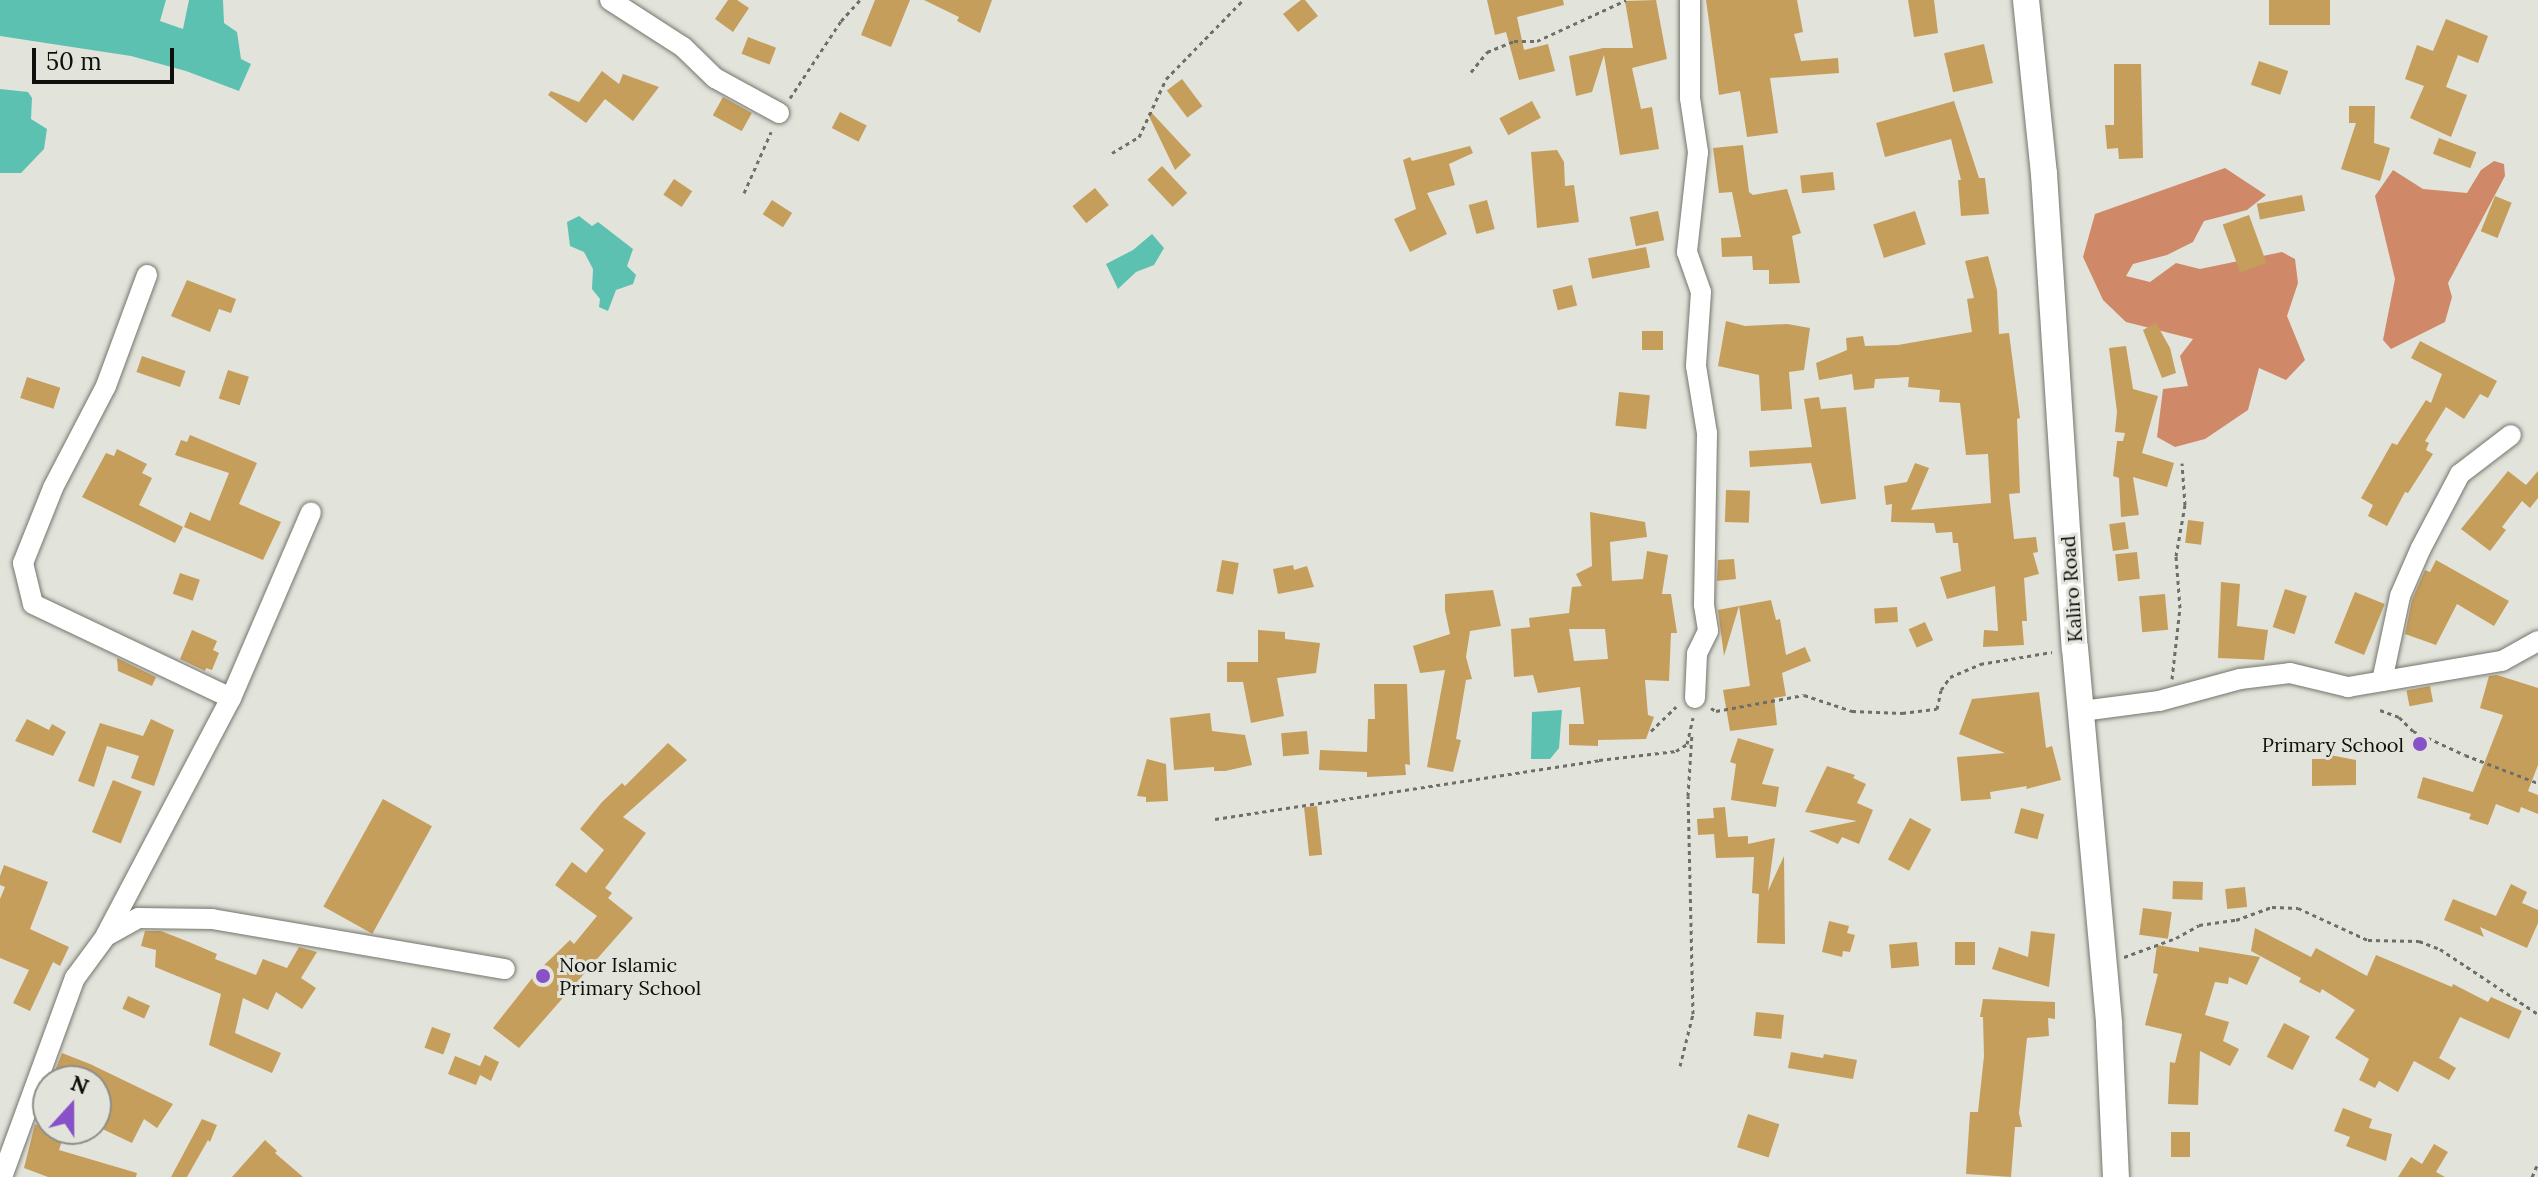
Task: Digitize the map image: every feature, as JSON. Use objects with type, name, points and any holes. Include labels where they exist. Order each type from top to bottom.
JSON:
[{"type":"main road","name":"Kaliro Road","points":[[2026,0],[2044,174],[2075,648],[2101,967],[2109,1024],[2116,1177]]},
{"type":"street","points":[[610,0],[683,47],[715,78],[779,113]]},
{"type":"street","points":[[1690,0],[1690,98],[1698,152],[1687,252],[1701,292],[1696,366],[1707,433],[1704,605],[1708,631],[1697,654],[1695,698]]},
{"type":"street","points":[[147,275],[106,386],[53,488],[23,563],[33,604],[231,698]]},
{"type":"street","points":[[2382,681],[2400,596],[2421,548],[2460,474],[2511,435]]},
{"type":"street","points":[[2,1177],[75,978],[106,936],[231,698],[311,512]]},
{"type":"street","points":[[2082,711],[2171,699],[2240,679],[2290,673],[2348,687],[2502,661],[2538,641]]},
{"type":"street","points":[[106,936],[138,918],[212,919],[505,969]]},
{"type":"path","points":[[744,193],[779,113],[841,21],[860,0]]},
{"type":"path","points":[[1112,153],[1139,137],[1166,79],[1243,0]]},
{"type":"path","points":[[1471,72],[1487,52],[1514,41],[1537,41],[1626,0]]},
{"type":"path","points":[[2171,699],[2180,608],[2176,556],[2185,505],[2182,463]]},
{"type":"path","points":[[1695,698],[1716,711],[1804,695],[1852,711],[1902,713],[1937,709],[1941,690],[1950,677],[1980,664],[2075,648]]},
{"type":"path","points":[[1680,1066],[1683,1040],[1693,1014],[1688,796],[1695,698]]},
{"type":"path","points":[[1651,731],[1676,706],[1695,698]]},
{"type":"path","points":[[2380,710],[2465,755],[2538,783]]},
{"type":"path","points":[[1215,819],[1676,751],[1687,744],[1692,730]]},
{"type":"path","points":[[2101,967],[2176,938],[2199,925],[2236,920],[2272,907],[2298,908],[2368,940],[2419,941],[2440,949],[2538,1014]]},
{"type":"path","points":[[2532,1177],[2538,1163]]},
{"type":"shaded area","points":[[2494,161],[2504,164],[2505,176],[2448,283],[2452,297],[2445,322],[2391,349],[2383,340],[2395,279],[2375,196],[2393,170],[2423,189],[2467,193],[2481,170]]},
{"type":"shaded area","points":[[2225,168],[2266,195],[2247,210],[2204,221],[2193,242],[2167,255],[2133,264],[2126,276],[2150,282],[2176,263],[2200,269],[2282,252],[2295,259],[2298,283],[2287,316],[2305,360],[2286,380],[2259,368],[2248,410],[2205,439],[2175,447],[2157,437],[2163,389],[2188,386],[2180,356],[2193,339],[2126,322],[2103,300],[2083,257],[2095,214]]},
{"type":"water","points":[[0,0],[166,0],[160,21],[183,29],[189,0],[223,0],[224,23],[237,32],[241,59],[251,64],[239,91],[186,71],[131,56],[0,36]]},
{"type":"water","points":[[0,89],[28,92],[32,98],[31,119],[47,129],[44,149],[21,173],[0,173]]},
{"type":"water","points":[[579,216],[592,226],[598,222],[633,249],[627,266],[636,275],[633,284],[616,290],[608,311],[599,307],[600,299],[592,289],[593,269],[584,252],[570,246],[567,222]]},
{"type":"water","points":[[1152,234],[1164,248],[1154,265],[1136,272],[1118,289],[1106,264],[1133,250]]},
{"type":"water","points":[[1562,710],[1559,748],[1550,759],[1531,759],[1532,712]]},
{"type":"building","points":[[728,0],[737,0],[749,8],[733,32],[715,19]]},
{"type":"building","points":[[875,0],[910,0],[891,47],[861,35]]},
{"type":"building","points":[[924,0],[992,0],[980,33],[957,21],[959,17]]},
{"type":"building","points":[[1305,0],[1318,16],[1298,32],[1283,14]]},
{"type":"building","points":[[1487,0],[1563,0],[1564,5],[1517,17],[1524,50],[1548,44],[1555,71],[1519,80],[1506,32],[1495,35]]},
{"type":"building","points":[[1656,0],[1667,59],[1632,68],[1641,109],[1652,107],[1659,149],[1620,155],[1604,55],[1592,92],[1576,96],[1569,56],[1603,48],[1633,48],[1625,1]]},
{"type":"building","points":[[1706,0],[1797,0],[1803,32],[1794,34],[1801,61],[1838,58],[1839,73],[1770,78],[1778,133],[1747,137],[1740,91],[1719,95]]},
{"type":"building","points":[[1908,0],[1934,0],[1938,33],[1914,37]]},
{"type":"building","points":[[2269,0],[2330,0],[2330,25],[2269,25]]},
{"type":"building","points":[[2446,19],[2488,36],[2478,63],[2458,55],[2446,87],[2467,95],[2451,137],[2410,118],[2424,86],[2405,79],[2417,45],[2433,51]]},
{"type":"building","points":[[748,37],[776,48],[770,65],[742,54]]},
{"type":"building","points":[[1984,44],[1993,83],[1953,92],[1944,53]]},
{"type":"building","points":[[2259,61],[2288,71],[2280,95],[2251,85]]},
{"type":"building","points":[[2114,64],[2141,64],[2143,158],[2119,159],[2118,148],[2107,149],[2105,125],[2114,125]]},
{"type":"building","points":[[602,71],[619,84],[623,74],[659,87],[633,121],[605,99],[586,123],[548,95],[551,91],[579,102]]},
{"type":"building","points":[[1182,79],[1202,106],[1187,118],[1167,90]]},
{"type":"building","points":[[723,97],[752,113],[742,131],[713,115]]},
{"type":"building","points":[[1532,101],[1541,118],[1508,135],[1499,118]]},
{"type":"building","points":[[1954,101],[1979,178],[1985,178],[1989,214],[1961,216],[1958,180],[1961,180],[1951,139],[1885,157],[1876,123]]},
{"type":"building","points":[[2349,106],[2375,106],[2374,143],[2390,148],[2380,181],[2341,169],[2356,123],[2349,123]]},
{"type":"building","points":[[840,112],[867,126],[859,142],[832,128]]},
{"type":"building","points":[[1151,112],[1191,155],[1175,170],[1148,114]]},
{"type":"building","points":[[2439,138],[2476,152],[2470,168],[2433,154]]},
{"type":"building","points":[[1743,145],[1749,192],[1753,195],[1787,189],[1801,233],[1792,236],[1800,283],[1769,284],[1769,270],[1753,270],[1752,256],[1722,257],[1721,238],[1741,237],[1732,192],[1719,193],[1713,148]]},
{"type":"building","points":[[1470,146],[1473,153],[1449,164],[1455,185],[1427,193],[1447,234],[1410,252],[1394,219],[1416,209],[1403,160],[1410,157],[1412,161]]},
{"type":"building","points":[[1557,150],[1564,162],[1565,186],[1574,185],[1579,222],[1537,228],[1531,152]]},
{"type":"building","points":[[1162,166],[1187,193],[1173,207],[1147,180]]},
{"type":"building","points":[[1833,172],[1835,190],[1802,193],[1800,175]]},
{"type":"building","points":[[674,179],[692,191],[682,207],[663,195]]},
{"type":"building","points":[[1095,188],[1109,205],[1086,223],[1072,206]]},
{"type":"building","points":[[2302,195],[2305,211],[2260,219],[2257,204]]},
{"type":"building","points":[[2495,196],[2512,203],[2497,238],[2481,231]]},
{"type":"building","points":[[772,200],[792,213],[783,227],[763,214]]},
{"type":"building","points":[[1487,200],[1495,229],[1476,234],[1469,205]]},
{"type":"building","points":[[1658,211],[1664,240],[1636,246],[1630,217]]},
{"type":"building","points":[[1915,211],[1926,244],[1884,258],[1873,225]]},
{"type":"building","points":[[2249,215],[2266,263],[2240,273],[2223,225]]},
{"type":"building","points":[[1646,247],[1650,268],[1592,279],[1588,258]]},
{"type":"building","points":[[1988,256],[1997,290],[1999,334],[2009,333],[2020,418],[2017,419],[2020,493],[2009,494],[2014,539],[2036,537],[2038,552],[2033,553],[2039,574],[2024,578],[2027,621],[2022,621],[2024,645],[1983,647],[1984,630],[1998,631],[1995,586],[1947,599],[1940,577],[1961,571],[1958,543],[1953,543],[1952,532],[1936,533],[1934,523],[1891,522],[1892,504],[1886,505],[1884,486],[1907,482],[1915,463],[1929,468],[1911,510],[1991,503],[1988,454],[1966,455],[1960,403],[1939,402],[1940,390],[1908,387],[1909,377],[1875,379],[1874,388],[1854,390],[1852,374],[1819,380],[1816,363],[1847,350],[1846,338],[1863,336],[1865,346],[1898,345],[1972,332],[1967,299],[1974,298],[1965,261]]},
{"type":"building","points":[[187,280],[236,299],[231,313],[219,309],[210,332],[171,316]]},
{"type":"building","points":[[1572,285],[1577,305],[1558,310],[1553,290]]},
{"type":"building","points":[[1726,321],[1745,326],[1787,324],[1810,328],[1804,370],[1789,372],[1792,409],[1761,411],[1759,375],[1718,366]]},
{"type":"building","points":[[2156,323],[2170,348],[2176,373],[2162,378],[2143,330]]},
{"type":"building","points":[[1642,331],[1663,331],[1663,350],[1642,350]]},
{"type":"building","points":[[2420,341],[2497,381],[2488,398],[2480,394],[2464,419],[2446,407],[2425,441],[2429,443],[2426,450],[2433,454],[2408,493],[2405,492],[2387,526],[2368,516],[2373,505],[2361,498],[2392,443],[2397,445],[2426,400],[2431,403],[2442,374],[2411,358]]},
{"type":"building","points":[[2126,346],[2133,389],[2158,396],[2142,453],[2174,463],[2167,487],[2133,477],[2139,515],[2121,517],[2119,478],[2113,476],[2117,441],[2123,441],[2125,433],[2115,432],[2117,412],[2109,348]]},
{"type":"building","points":[[142,356],[185,371],[180,387],[136,372]]},
{"type":"building","points":[[228,370],[249,377],[240,405],[219,399]]},
{"type":"building","points":[[27,377],[60,388],[53,409],[20,398]]},
{"type":"building","points":[[1619,392],[1650,395],[1646,429],[1615,426]]},
{"type":"building","points":[[1819,397],[1821,409],[1846,407],[1856,499],[1821,504],[1811,463],[1750,467],[1749,451],[1812,447],[1804,399]]},
{"type":"building","points":[[190,435],[257,463],[239,504],[281,522],[263,560],[184,527],[190,512],[210,521],[229,473],[175,455],[181,440],[187,442]]},
{"type":"building","points":[[117,449],[147,464],[142,473],[152,478],[139,505],[183,527],[175,543],[82,497],[106,453],[114,456]]},
{"type":"building","points":[[2508,471],[2526,485],[2538,471],[2538,498],[2530,508],[2522,501],[2502,527],[2506,530],[2490,551],[2461,529]]},
{"type":"building","points":[[1726,490],[1750,491],[1749,523],[1725,522]]},
{"type":"building","points":[[1590,512],[1645,522],[1647,537],[1610,542],[1612,581],[1643,579],[1647,551],[1668,555],[1662,594],[1671,594],[1677,633],[1671,633],[1669,681],[1645,680],[1648,715],[1654,717],[1646,739],[1598,740],[1598,746],[1569,745],[1569,724],[1584,724],[1580,687],[1538,693],[1533,675],[1514,677],[1511,629],[1530,627],[1529,618],[1569,613],[1572,587],[1582,586],[1576,574],[1592,566]],"holes":[[[1569,629],[1605,629],[1608,659],[1574,661]]]},
{"type":"building","points":[[2188,520],[2204,522],[2201,545],[2185,543]]},
{"type":"building","points":[[2125,522],[2129,549],[2113,551],[2109,524]]},
{"type":"building","points":[[2137,552],[2140,579],[2118,581],[2115,554]]},
{"type":"building","points":[[1734,559],[1736,579],[1717,581],[1718,560]]},
{"type":"building","points":[[1222,560],[1239,563],[1233,594],[1216,592]]},
{"type":"building","points":[[2436,560],[2509,601],[2494,626],[2457,604],[2436,645],[2405,634],[2412,600],[2425,570],[2430,572]]},
{"type":"building","points":[[1293,565],[1294,570],[1307,566],[1314,587],[1278,594],[1273,569]]},
{"type":"building","points":[[180,573],[200,580],[193,601],[173,594]]},
{"type":"building","points":[[2221,582],[2240,584],[2237,626],[2268,630],[2264,660],[2218,658]]},
{"type":"building","points":[[2285,589],[2307,596],[2295,634],[2273,627]]},
{"type":"building","points":[[1493,590],[1501,626],[1470,631],[1466,657],[1472,679],[1466,680],[1456,739],[1461,740],[1453,772],[1427,767],[1445,670],[1420,673],[1413,646],[1450,634],[1445,594]]},
{"type":"building","points":[[2355,592],[2385,604],[2364,655],[2334,643]]},
{"type":"building","points":[[2165,594],[2168,630],[2142,632],[2139,596]]},
{"type":"building","points":[[1771,600],[1776,620],[1780,619],[1786,655],[1805,647],[1811,661],[1782,673],[1786,696],[1774,698],[1777,725],[1730,731],[1723,690],[1750,686],[1739,606]]},
{"type":"building","points":[[1739,606],[1724,656],[1718,610]]},
{"type":"building","points":[[1897,607],[1898,622],[1875,624],[1874,609]]},
{"type":"building","points":[[1925,622],[1933,640],[1917,648],[1909,629]]},
{"type":"building","points":[[192,630],[217,641],[213,650],[219,653],[212,670],[206,668],[205,671],[180,659]]},
{"type":"building","points":[[1258,630],[1285,632],[1285,639],[1320,643],[1316,673],[1277,678],[1284,716],[1251,723],[1243,682],[1227,682],[1227,662],[1258,662]]},
{"type":"building","points":[[117,658],[156,677],[152,686],[118,671]]},
{"type":"building","points":[[2497,675],[2538,688],[2538,765],[2528,791],[2538,795],[2538,814],[2521,807],[2519,813],[2496,804],[2488,825],[2469,819],[2471,814],[2417,798],[2423,777],[2473,792],[2503,715],[2480,708],[2489,676]]},
{"type":"building","points":[[1374,684],[1407,684],[1410,765],[1405,764],[1406,775],[1367,777],[1367,772],[1319,770],[1320,750],[1367,752],[1368,719],[1375,719]]},
{"type":"building","points":[[2430,686],[2433,702],[2409,706],[2406,691]]},
{"type":"building","points":[[2039,692],[2046,748],[2052,746],[2061,780],[2026,789],[2027,786],[1990,792],[1991,799],[1961,801],[1957,757],[2005,753],[1959,734],[1972,699]]},
{"type":"building","points":[[1210,713],[1212,731],[1245,735],[1252,765],[1225,771],[1214,771],[1214,767],[1174,770],[1170,718]]},
{"type":"building","points":[[27,719],[49,730],[52,724],[66,732],[53,756],[15,741]]},
{"type":"building","points":[[151,719],[174,730],[154,786],[131,778],[139,756],[107,746],[94,787],[78,781],[100,723],[143,736]]},
{"type":"building","points":[[1307,731],[1309,754],[1283,756],[1281,733]]},
{"type":"building","points":[[1738,738],[1774,749],[1762,784],[1779,787],[1776,807],[1731,800],[1736,764],[1730,762]]},
{"type":"building","points":[[668,743],[687,760],[623,817],[646,833],[605,888],[612,893],[608,898],[633,918],[519,1048],[493,1028],[537,972],[570,940],[574,944],[597,916],[555,885],[572,862],[586,873],[604,850],[580,829],[602,802],[622,783],[625,786]]},
{"type":"building","points":[[2330,755],[2356,760],[2356,785],[2312,786],[2312,759],[2330,759]]},
{"type":"building","points":[[1147,759],[1166,764],[1168,801],[1146,802],[1146,797],[1137,796]]},
{"type":"building","points":[[1827,766],[1855,775],[1853,778],[1866,784],[1857,803],[1873,810],[1859,844],[1842,837],[1838,844],[1809,831],[1857,821],[1805,812]]},
{"type":"building","points":[[113,780],[142,792],[121,844],[92,832]]},
{"type":"building","points":[[383,799],[432,826],[372,934],[323,907]]},
{"type":"building","points":[[1317,806],[1322,855],[1309,856],[1304,807]]},
{"type":"building","points":[[1725,807],[1728,837],[1748,836],[1748,844],[1775,838],[1768,891],[1784,856],[1785,944],[1757,943],[1759,894],[1752,893],[1754,857],[1716,858],[1714,834],[1698,835],[1697,819],[1714,818],[1713,808]]},
{"type":"building","points":[[2021,808],[2044,814],[2037,839],[2014,833]]},
{"type":"building","points":[[1910,818],[1931,829],[1909,871],[1888,859]]},
{"type":"building","points":[[4,865],[48,882],[30,929],[69,947],[60,966],[53,962],[30,1011],[13,1003],[29,970],[0,958],[0,899],[5,887],[0,885],[0,876]]},
{"type":"building","points":[[2173,881],[2203,882],[2202,900],[2172,899]]},
{"type":"building","points":[[2511,884],[2527,892],[2522,903],[2538,910],[2538,923],[2527,948],[2480,927],[2484,937],[2444,920],[2453,899],[2496,916]]},
{"type":"building","points":[[2245,887],[2247,907],[2227,909],[2225,889]]},
{"type":"building","points":[[2143,908],[2172,912],[2168,939],[2139,935]]},
{"type":"building","points":[[1829,921],[1849,926],[1847,933],[1855,935],[1850,952],[1843,951],[1842,957],[1822,952]]},
{"type":"building","points":[[2255,928],[2311,957],[2316,948],[2367,976],[2376,955],[2452,987],[2453,984],[2488,1002],[2491,997],[2522,1011],[2509,1039],[2460,1017],[2439,1058],[2456,1068],[2449,1080],[2414,1061],[2398,1092],[2379,1081],[2375,1088],[2359,1080],[2369,1059],[2335,1038],[2355,1010],[2322,989],[2320,993],[2299,982],[2301,978],[2251,951]]},
{"type":"building","points":[[145,931],[161,931],[189,942],[217,954],[215,959],[256,975],[263,959],[287,968],[299,947],[317,952],[301,978],[316,988],[302,1009],[276,992],[268,1010],[243,998],[235,1033],[281,1053],[272,1073],[209,1045],[221,994],[155,967],[156,950],[141,946]]},
{"type":"building","points":[[2031,931],[2055,934],[2049,987],[1992,969],[1999,947],[2028,957]]},
{"type":"building","points":[[1917,942],[1919,966],[1891,968],[1889,944]]},
{"type":"building","points":[[1955,942],[1975,942],[1975,965],[1955,965]]},
{"type":"building","points":[[2157,945],[2199,952],[2199,947],[2260,957],[2247,985],[2229,977],[2228,984],[2215,982],[2205,1015],[2229,1022],[2223,1041],[2239,1049],[2230,1066],[2200,1051],[2198,1105],[2168,1104],[2170,1062],[2175,1063],[2182,1034],[2145,1025],[2158,974],[2153,973]]},
{"type":"building","points":[[128,996],[150,1006],[144,1019],[122,1009]]},
{"type":"building","points":[[1983,999],[2055,1002],[2055,1019],[2048,1018],[2049,1036],[2027,1038],[2019,1113],[2022,1127],[2015,1127],[2011,1177],[1966,1174],[1970,1112],[1978,1112],[1984,1056],[1983,1017],[1980,1017]]},
{"type":"building","points":[[1756,1012],[1784,1015],[1781,1039],[1753,1036]]},
{"type":"building","points":[[2284,1023],[2310,1036],[2293,1070],[2267,1057]]},
{"type":"building","points":[[432,1027],[451,1034],[443,1055],[424,1048]]},
{"type":"building","points":[[1791,1052],[1857,1060],[1853,1079],[1788,1068]]},
{"type":"building","points":[[62,1053],[92,1065],[57,1065]]},
{"type":"building","points":[[485,1055],[499,1062],[491,1081],[480,1075],[476,1085],[448,1074],[455,1056],[480,1066]]},
{"type":"building","points":[[112,1075],[173,1104],[157,1128],[144,1119],[132,1143],[112,1134]]},
{"type":"building","points":[[2343,1108],[2372,1119],[2369,1128],[2392,1134],[2386,1161],[2346,1146],[2350,1137],[2334,1131]]},
{"type":"building","points":[[1748,1114],[1779,1124],[1769,1157],[1737,1147]]},
{"type":"building","points":[[202,1119],[217,1125],[210,1142],[208,1140],[187,1177],[171,1177]]},
{"type":"building","points":[[2171,1132],[2190,1132],[2190,1157],[2171,1157]]},
{"type":"building","points":[[32,1136],[32,1145],[61,1145],[59,1150],[137,1173],[136,1177],[48,1177],[24,1168]]},
{"type":"building","points":[[265,1140],[277,1151],[275,1153],[303,1177],[232,1177]]},
{"type":"building","points":[[2434,1144],[2448,1152],[2436,1172],[2445,1177],[2398,1177],[2411,1157],[2422,1164]]},
{"type":"place","name":"Primary School","points":[[2420,744]]},
{"type":"place","name":"Noor Islamic Primary School","points":[[543,976]]}]
